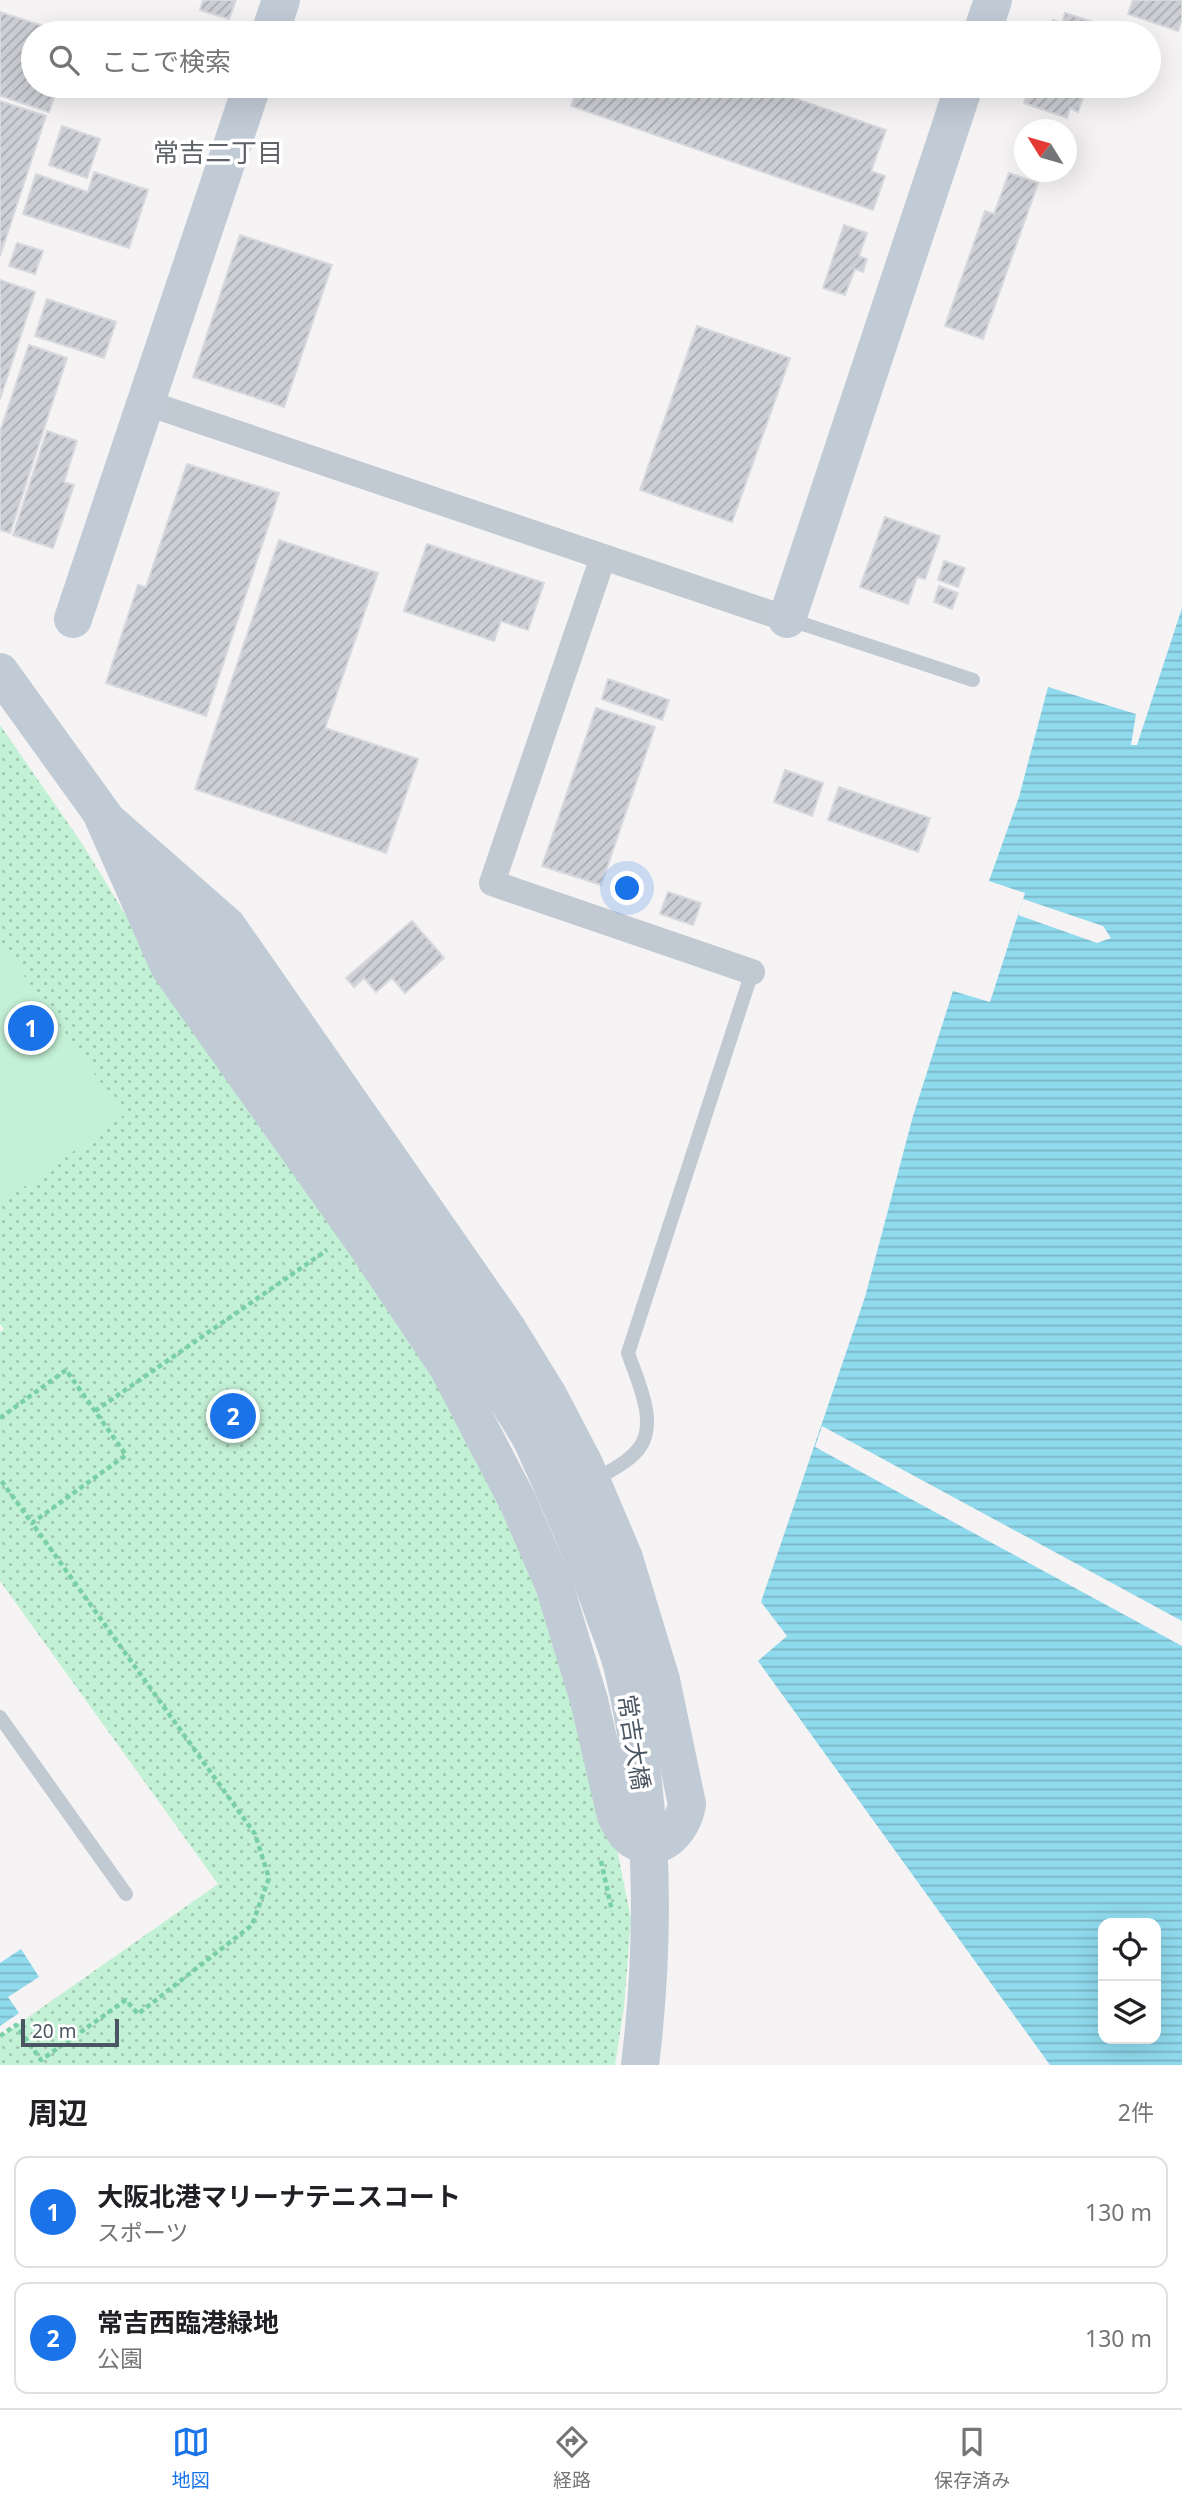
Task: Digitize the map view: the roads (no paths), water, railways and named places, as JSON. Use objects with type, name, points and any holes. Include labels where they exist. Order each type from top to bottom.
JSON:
[{"type":"street","points":[[274,21],[281,0]]},
{"type":"street","points":[[986,21],[993,0]]},
{"type":"street","points":[[73,619],[248,98]]},
{"type":"street","points":[[147,402],[787,619],[960,98]]},
{"type":"street","points":[[603,557],[492,883],[752,972]]},
{"type":"street","points":[[0,672],[103,817],[170,968],[365,1243],[448,1367],[518,1502],[554,1585],[589,1700],[616,1816],[631,1839],[654,1845],[670,1838],[685,1818],[687,1804],[661,1680],[628,1570],[592,1482],[550,1396],[506,1327],[227,926],[103,817]]},
{"type":"street","name":"常吉大橋","points":[[103,817],[201,951],[471,1340],[531,1438],[591,1573],[623,1668],[643,1772],[650,1879],[646,2016],[640,2065]]},
{"type":"lane","points":[[787,619],[973,680]]},
{"type":"lane","points":[[592,1482],[640,1448],[647,1433],[648,1416],[628,1353],[752,972]]},
{"type":"lane","points":[[0,1717],[126,1894]]},
{"type":"water","points":[[1182,608],[1182,2065],[1050,2065],[758,1661],[787,1636],[761,1602],[865,1297],[913,1116],[953,991],[990,1002],[1025,893],[989,881],[1019,797],[1048,687],[1136,714],[1131,745],[1137,745]]},
{"type":"water","points":[[21,1949],[39,1977],[8,1997],[19,2013],[0,2026],[0,1963]]},
{"type":"place","name":"大阪北港マリーナテニスコート","points":[[31,1028]]},
{"type":"place","name":"常吉西臨港緑地","points":[[233,1416]]},
{"type":"district","name":"常吉二丁目","points":[[218,152]]}]
